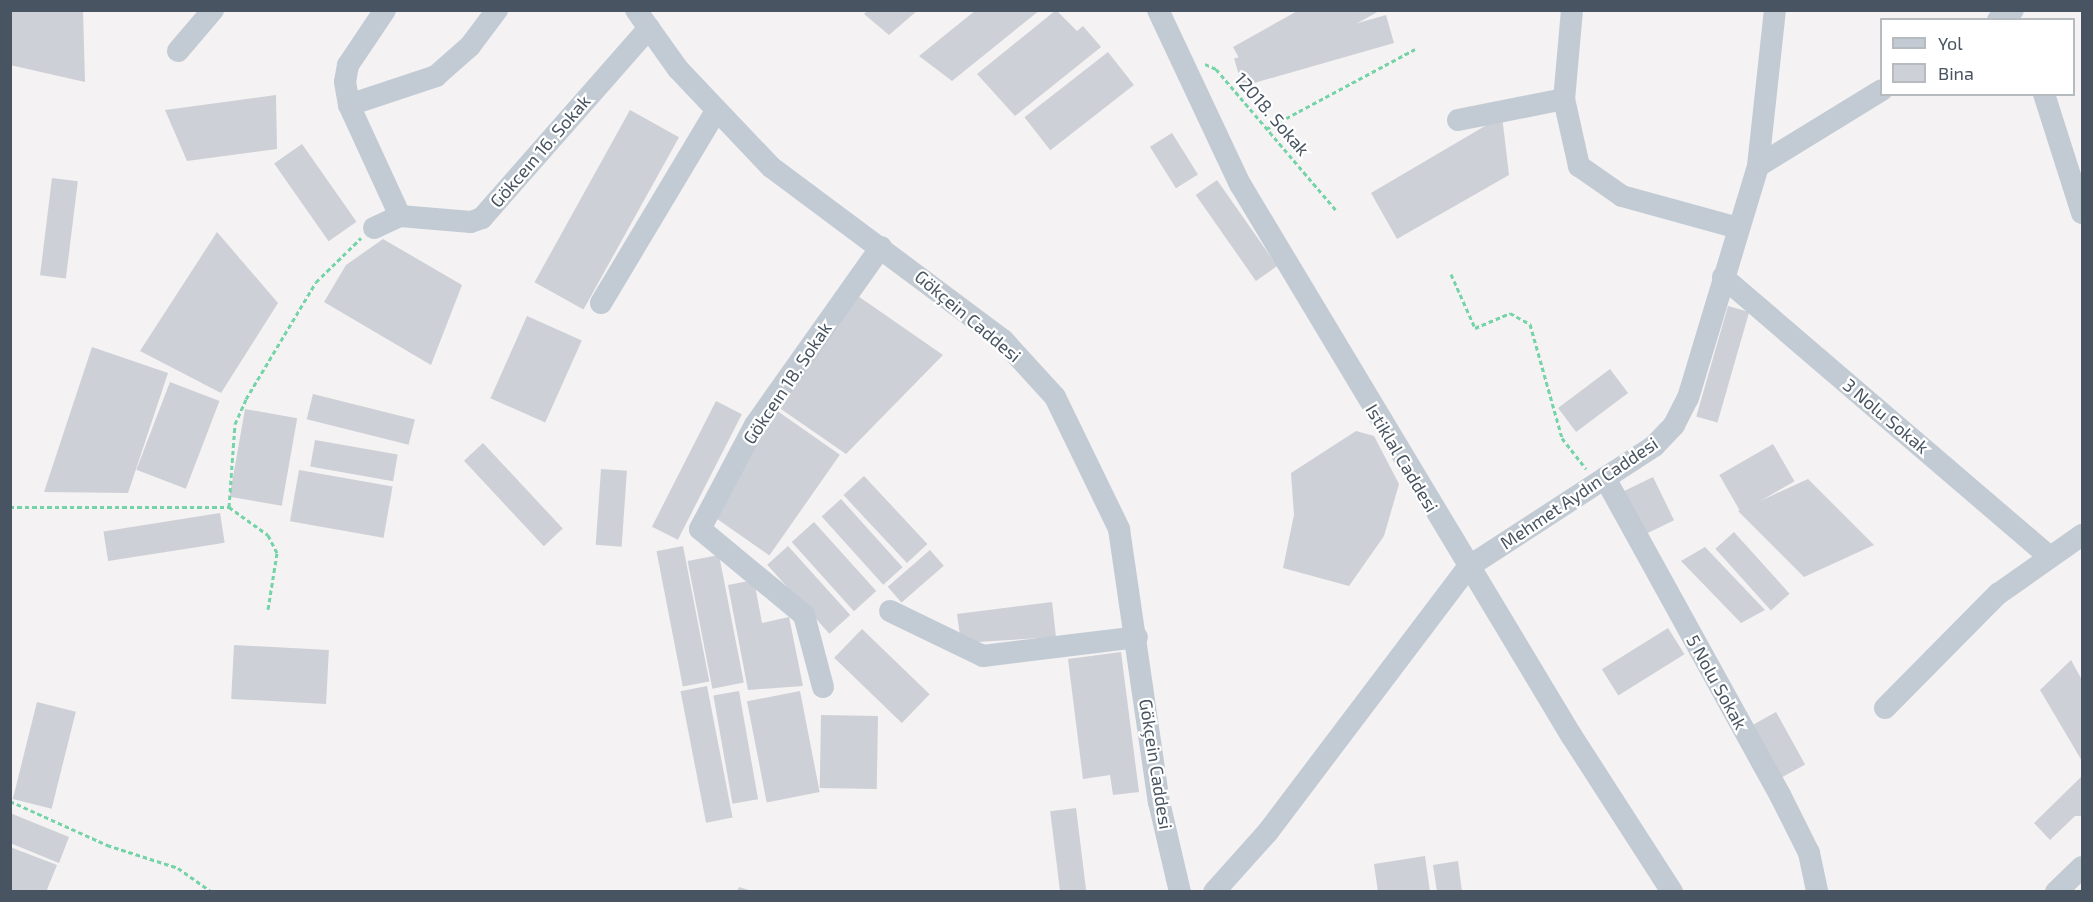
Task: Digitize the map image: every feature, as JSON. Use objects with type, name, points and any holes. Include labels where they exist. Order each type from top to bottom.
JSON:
[{"type":"street","points":[[178,51],[213,10]]},
{"type":"street","points":[[385,10],[348,65],[349,105],[400,216]]},
{"type":"street","points":[[349,105],[436,76],[470,46],[497,10]]},
{"type":"street","name":"Istiklal Caddesi","points":[[1158,10],[1240,184],[1468,567],[1672,891]]},
{"type":"street","points":[[1572,10],[1564,99],[1570,144],[1587,175],[1622,196],[1738,228]]},
{"type":"street","name":"Mehmet Aydın Caddesi","points":[[1214,891],[1267,833],[1468,567],[1654,446],[1674,424],[1688,398],[1758,166],[1775,10]]},
{"type":"street","points":[[2001,18],[2015,10]]},
{"type":"street","name":"Gökçein Caddesi","points":[[642,19],[716,111],[771,167],[1003,340],[1055,397],[1119,529],[1137,638],[1159,802],[1180,891]]},
{"type":"street","name":"Gökceın 16. Sokak","points":[[374,228],[400,216],[471,222],[482,218],[642,19]]},
{"type":"street","points":[[1758,166],[1880,91]]},
{"type":"street","points":[[2045,96],[2082,213]]},
{"type":"street","points":[[1458,120],[1564,99]]},
{"type":"street","points":[[601,303],[716,111]]},
{"type":"street","name":"Gökceın 18. Sokak","points":[[823,687],[804,615],[700,529],[755,425],[881,247]]},
{"type":"street","name":"3 Nolu Sokak","points":[[1723,277],[2049,556]]},
{"type":"street","name":"5 Nolu Sokak","points":[[1601,481],[1780,795],[1809,853],[1817,891]]},
{"type":"street","points":[[1885,708],[1998,594],[2082,535]]},
{"type":"street","points":[[890,611],[983,657],[1137,638]]},
{"type":"street","points":[[2056,891],[2082,867]]},
{"type":"path","name":"12018. Sokak","points":[[1175,49],[1216,69],[1337,211]]},
{"type":"path","points":[[1266,129],[1415,49]]},
{"type":"path","points":[[229,507],[235,424],[246,399],[316,282],[374,228]]},
{"type":"path","points":[[1451,274],[1475,328],[1510,313],[1530,324],[1562,438],[1601,481]]},
{"type":"path","points":[[10,507],[229,507],[268,535],[277,553],[267,609]]},
{"type":"path","points":[[10,801],[107,845],[178,868],[212,891]]},
{"type":"building","points":[[10,10],[83,10],[85,82],[10,65]]},
{"type":"building","points":[[868,10],[918,10],[889,35],[864,14]]},
{"type":"building","points":[[976,10],[1040,10],[952,81],[919,56]]},
{"type":"building","points":[[1056,10],[1077,31],[1083,26],[1101,47],[1015,116],[977,74]]},
{"type":"building","points":[[1299,10],[1381,10],[1252,82],[1233,47]]},
{"type":"building","points":[[1386,15],[1394,43],[1242,86],[1234,59]]},
{"type":"building","points":[[1108,52],[1134,85],[1050,150],[1024,117]]},
{"type":"building","points":[[276,95],[277,149],[187,161],[165,110]]},
{"type":"building","points":[[630,110],[679,137],[583,309],[534,282]]},
{"type":"building","points":[[1502,116],[1509,175],[1397,239],[1371,193]]},
{"type":"building","points":[[1172,133],[1198,175],[1176,188],[1150,147]]},
{"type":"building","points":[[302,144],[356,222],[329,241],[274,164]]},
{"type":"building","points":[[52,178],[78,181],[66,278],[40,275]]},
{"type":"building","points":[[1217,180],[1277,266],[1256,281],[1196,195]]},
{"type":"building","points":[[217,232],[278,303],[221,393],[140,351]]},
{"type":"building","points":[[383,239],[462,285],[431,365],[324,302],[346,265]]},
{"type":"building","points":[[855,294],[943,355],[846,454],[778,407]]},
{"type":"building","points":[[1728,306],[1749,312],[1717,423],[1696,417]]},
{"type":"building","points":[[527,316],[582,340],[545,423],[490,398]]},
{"type":"building","points":[[92,347],[168,373],[128,493],[44,492]]},
{"type":"building","points":[[1610,369],[1628,393],[1576,432],[1558,408]]},
{"type":"building","points":[[170,382],[219,401],[186,489],[136,470]]},
{"type":"building","points":[[313,394],[415,419],[409,445],[307,419]]},
{"type":"building","points":[[716,401],[742,414],[678,540],[652,527]]},
{"type":"building","points":[[245,409],[297,418],[282,506],[230,497]]},
{"type":"building","points":[[776,410],[840,455],[769,555],[705,511]]},
{"type":"building","points":[[1356,431],[1374,436],[1399,484],[1384,536],[1349,586],[1283,568],[1294,515],[1291,473]]},
{"type":"building","points":[[315,440],[398,455],[393,481],[310,467]]},
{"type":"building","points":[[483,443],[563,529],[544,546],[464,461]]},
{"type":"building","points":[[1773,444],[1794,481],[1741,512],[1719,475]]},
{"type":"building","points":[[601,469],[627,471],[622,547],[596,545]]},
{"type":"building","points":[[299,470],[393,486],[384,538],[290,521]]},
{"type":"building","points":[[864,476],[927,544],[907,563],[844,495]]},
{"type":"building","points":[[1653,477],[1674,520],[1642,536],[1621,493]]},
{"type":"building","points":[[1808,479],[1874,545],[1804,577],[1738,511]]},
{"type":"building","points":[[841,499],[903,567],[883,585],[822,516]]},
{"type":"building","points":[[220,513],[225,543],[108,561],[103,531]]},
{"type":"building","points":[[814,522],[876,591],[854,611],[792,542]]},
{"type":"building","points":[[1734,532],[1790,594],[1771,610],[1715,549]]},
{"type":"building","points":[[683,546],[709,681],[683,687],[656,551]]},
{"type":"building","points":[[788,546],[850,615],[829,634],[767,565]]},
{"type":"building","points":[[1705,547],[1765,610],[1741,623],[1681,561]]},
{"type":"building","points":[[930,550],[944,566],[902,603],[888,587]]},
{"type":"building","points":[[719,555],[744,683],[712,689],[688,561]]},
{"type":"building","points":[[754,580],[762,623],[789,617],[803,686],[748,690],[728,585]]},
{"type":"building","points":[[1052,602],[1056,637],[961,643],[957,614]]},
{"type":"building","points":[[1668,628],[1684,654],[1618,696],[1602,669]]},
{"type":"building","points":[[862,629],[930,694],[902,723],[834,658]]},
{"type":"building","points":[[234,645],[329,650],[326,704],[231,699]]},
{"type":"building","points":[[1121,652],[1139,792],[1113,795],[1110,775],[1083,779],[1068,659]]},
{"type":"building","points":[[2071,660],[2082,680],[2082,761],[2040,690]]},
{"type":"building","points":[[707,686],[733,818],[706,823],[680,691]]},
{"type":"building","points":[[739,691],[758,799],[732,804],[713,696]]},
{"type":"building","points":[[800,691],[820,792],[767,802],[747,701]]},
{"type":"building","points":[[37,702],[76,712],[52,809],[13,799]]},
{"type":"building","points":[[1776,712],[1805,764],[1778,780],[1749,727]]},
{"type":"building","points":[[821,715],[878,716],[877,789],[820,788]]},
{"type":"building","points":[[2082,776],[2082,816],[2075,816],[2050,840],[2034,823]]},
{"type":"building","points":[[1076,808],[1086,892],[1060,892],[1050,811]]},
{"type":"building","points":[[10,813],[69,837],[59,863],[10,843]]},
{"type":"building","points":[[10,847],[57,865],[46,892],[10,892]]},
{"type":"building","points":[[1425,856],[1430,892],[1378,892],[1374,864]]},
{"type":"building","points":[[1458,861],[1462,892],[1437,892],[1433,865]]},
{"type":"building","points":[[739,887],[752,891],[752,892],[737,892]]}]
